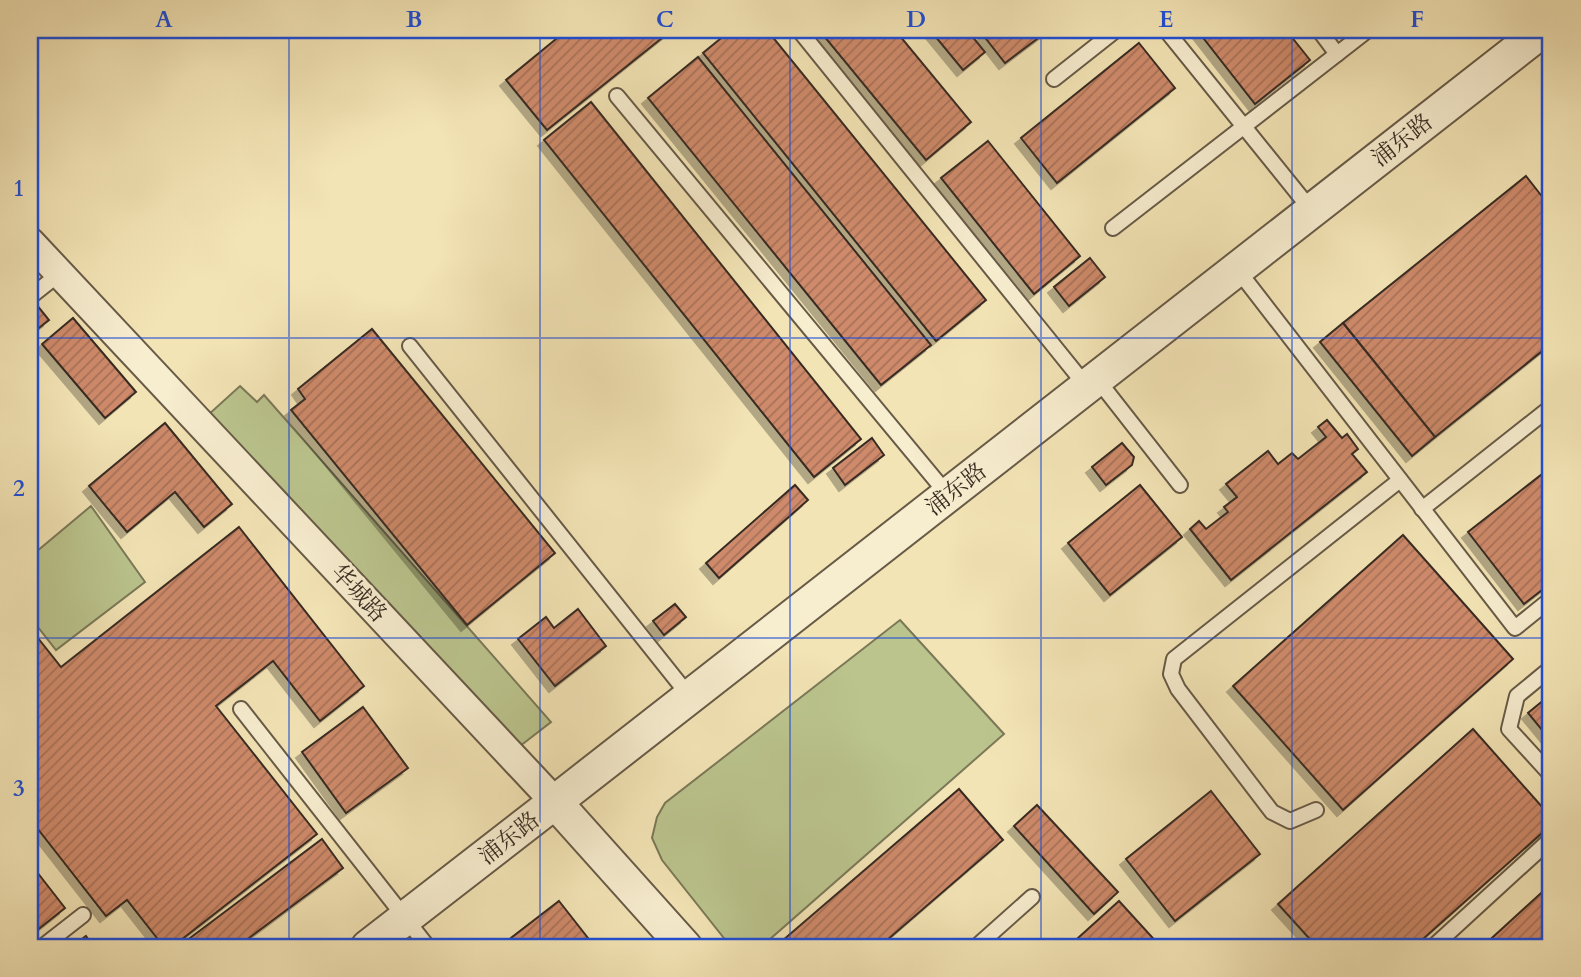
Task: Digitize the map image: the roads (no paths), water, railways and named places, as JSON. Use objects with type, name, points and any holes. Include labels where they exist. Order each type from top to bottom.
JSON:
[{"type":"street","name":"浦东路","points":[[368,947],[1543,30]]},
{"type":"street","name":"华城路","points":[[30,243],[555,802],[685,947]]},
{"type":"lane","points":[[799,30],[1180,485]]},
{"type":"lane","points":[[1054,79],[1116,30]]},
{"type":"lane","points":[[1166,30],[1312,211]]},
{"type":"lane","points":[[1319,30],[1337,54]]},
{"type":"lane","points":[[1113,228],[1368,30]]},
{"type":"lane","points":[[617,96],[948,495]]},
{"type":"lane","points":[[1237,270],[1514,628],[1551,599]]},
{"type":"lane","points":[[30,297],[59,274]]},
{"type":"lane","points":[[411,346],[690,697]]},
{"type":"lane","points":[[1422,509],[1551,407]]},
{"type":"lane","points":[[1316,810],[1290,821],[1272,812],[1178,689],[1171,674],[1174,659],[1400,480]]},
{"type":"lane","points":[[1551,668],[1517,696],[1509,729],[1551,775]]},
{"type":"lane","points":[[241,709],[428,947]]},
{"type":"lane","points":[[1433,947],[1551,839]]},
{"type":"lane","points":[[976,947],[1032,897]]},
{"type":"lane","points":[[42,947],[83,915]]}]
